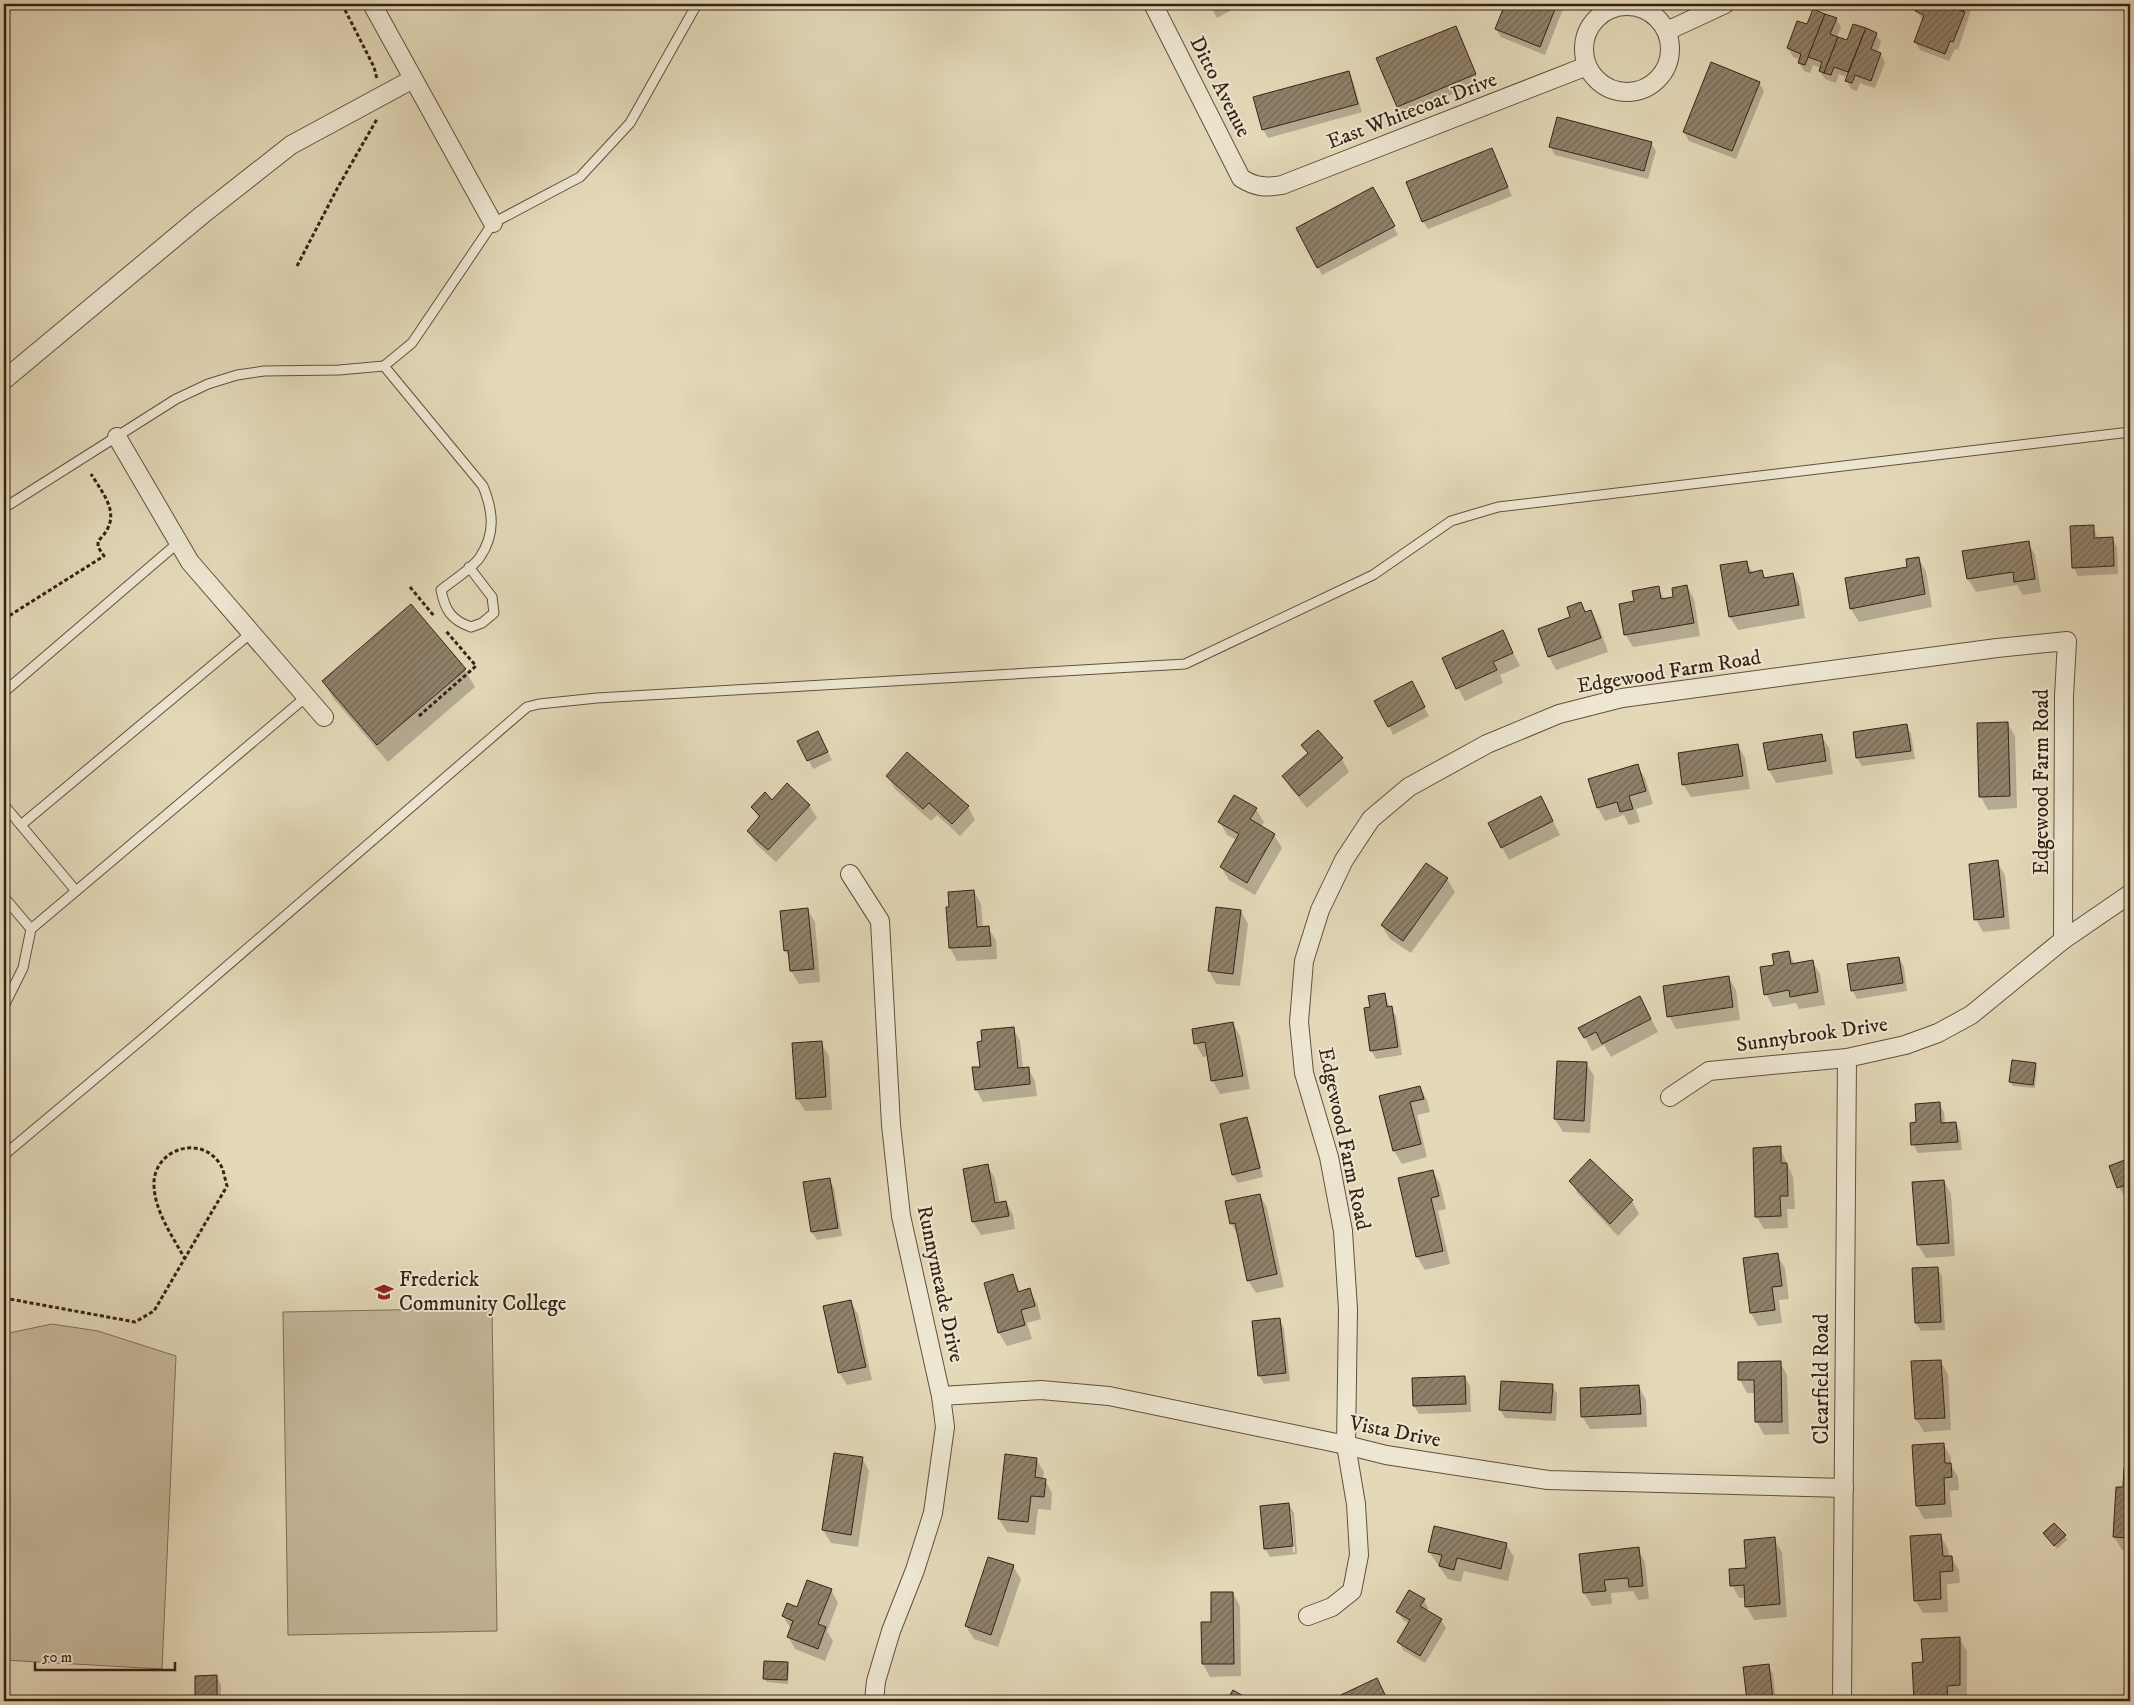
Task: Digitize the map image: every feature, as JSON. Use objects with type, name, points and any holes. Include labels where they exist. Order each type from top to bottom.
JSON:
[{"type":"street","points":[[372,4],[493,222]]},
{"type":"street","name":"Ditto Avenue","points":[[1153,4],[1241,178],[1252,185]]},
{"type":"street","points":[[1667,31],[1725,4]]},
{"type":"street","points":[[1626,5],[1643,8],[1657,18],[1667,31],[1670,48],[1667,64],[1658,79],[1644,88],[1628,92],[1611,88],[1597,80],[1587,66],[1584,49],[1587,33],[1596,18],[1610,9],[1626,5]]},
{"type":"street","name":"East Whitecoat Drive","points":[[1252,185],[1272,187],[1282,185],[1587,66]]},
{"type":"street","points":[[4,380],[202,215],[291,145],[413,80]]},
{"type":"street","points":[[117,436],[190,562],[324,717]]},
{"type":"street","name":"Edgewood Farm Road","points":[[1308,1616],[1332,1607],[1352,1591],[1359,1556],[1356,1504],[1346,1445],[1348,1309],[1343,1231],[1329,1158],[1304,1073],[1299,1022],[1304,961],[1320,910],[1344,860],[1371,819],[1409,786],[1486,744],[1550,717],[1622,698],[1987,649],[2067,641],[2064,696],[2063,940]]},
{"type":"street","name":"Runnymeade Drive","points":[[850,874],[880,921],[891,1125],[901,1216],[941,1396],[945,1428],[933,1513],[915,1570],[891,1632],[876,1681],[874,1701]]},
{"type":"street","name":"Sunnybrook Drive","points":[[1670,1097],[1709,1071],[1847,1058],[1905,1045],[1938,1033],[1971,1015],[2063,940],[2130,894]]},
{"type":"street","name":"Clearfield Road","points":[[1842,1701],[1847,1058]]},
{"type":"street","name":"Vista Drive","points":[[941,1396],[1041,1390],[1110,1396],[1346,1445],[1386,1456],[1548,1480],[1844,1488]]},
{"type":"lane","points":[[4,508],[176,399],[208,384],[237,375],[264,371],[339,370],[384,366],[412,343],[493,222],[580,177],[630,123],[697,4]]},
{"type":"lane","points":[[384,366],[483,486],[491,505],[492,522],[487,543],[480,558],[469,567],[441,590],[444,607],[461,623],[471,627],[494,613],[492,597],[469,567]]},
{"type":"lane","points":[[4,1154],[147,1035],[527,707],[597,698],[1185,664],[1373,575],[1451,521],[1498,507],[2130,432]]},
{"type":"lane","points":[[4,692],[179,542]]},
{"type":"lane","points":[[21,825],[251,632]]},
{"type":"lane","points":[[4,1006],[22,968],[31,929],[306,697]]},
{"type":"lane","points":[[4,805],[76,891]]},
{"type":"lane","points":[[4,897],[31,929]]},
{"type":"path","points":[[4,619],[104,556],[98,547],[98,541],[106,533],[112,518],[104,495],[91,474]]},
{"type":"path","points":[[410,588],[476,666],[419,716]]},
{"type":"path","points":[[4,1298],[135,1322],[154,1310],[185,1260],[227,1186],[220,1165],[207,1151],[189,1147],[171,1152],[157,1165],[154,1185],[157,1202],[185,1260]]},
{"type":"shaded area","points":[[492,1308],[497,1631],[288,1635],[283,1312]]},
{"type":"shaded area","points":[[52,1324],[98,1331],[176,1356],[162,1669],[4,1660],[4,1334]]},
{"type":"building","points":[[1505,4],[1557,4],[1540,47],[1495,29]]},
{"type":"building","points":[[1918,4],[1943,4],[1965,12],[1953,42],[1950,41],[1945,54],[1914,42],[1924,15],[1915,11]]},
{"type":"building","points":[[1943,4],[1966,4],[1963,11]]},
{"type":"building","points":[[1813,9],[1825,14],[1805,65],[1798,63],[1801,54],[1787,48],[1797,21],[1807,24]]},
{"type":"building","points":[[1825,14],[1837,18],[1830,34],[1838,37],[1824,73],[1819,71],[1822,62],[1808,57]]},
{"type":"building","points":[[1853,24],[1866,28],[1848,72],[1834,67],[1831,75],[1824,73],[1838,37],[1847,40]]},
{"type":"building","points":[[1456,26],[1476,74],[1397,107],[1376,58]]},
{"type":"building","points":[[1866,28],[1877,33],[1871,49],[1881,53],[1871,81],[1855,75],[1852,83],[1845,81]]},
{"type":"building","points":[[1711,62],[1760,82],[1732,151],[1683,132]]},
{"type":"building","points":[[1349,71],[1358,104],[1262,130],[1253,97]]},
{"type":"building","points":[[1557,117],[1652,142],[1644,171],[1549,147]]},
{"type":"building","points":[[1492,148],[1508,187],[1422,222],[1406,182]]},
{"type":"building","points":[[1373,187],[1395,226],[1317,268],[1296,228]]},
{"type":"building","points":[[2094,525],[2094,538],[2113,537],[2114,566],[2072,568],[2070,526]]},
{"type":"building","points":[[2029,541],[2035,579],[2014,582],[2013,572],[1967,579],[1962,551]]},
{"type":"building","points":[[1919,557],[1925,594],[1850,609],[1845,578],[1907,567],[1906,559]]},
{"type":"building","points":[[1747,561],[1749,573],[1762,570],[1764,578],[1793,573],[1799,605],[1729,617],[1720,565]]},
{"type":"building","points":[[1687,585],[1694,623],[1624,635],[1619,604],[1634,601],[1632,591],[1659,586],[1661,599],[1673,597],[1672,588]]},
{"type":"building","points":[[1581,602],[1585,612],[1591,610],[1601,638],[1548,657],[1538,629],[1570,617],[1567,607]]},
{"type":"building","points":[[411,604],[466,669],[377,745],[322,681]]},
{"type":"building","points":[[1503,630],[1513,653],[1493,662],[1497,670],[1456,689],[1442,658]]},
{"type":"building","points":[[1412,681],[1425,707],[1388,727],[1374,701]]},
{"type":"building","points":[[2008,722],[2010,796],[1979,797],[1977,723]]},
{"type":"building","points":[[1907,724],[1911,751],[1856,758],[1853,732]]},
{"type":"building","points":[[1318,730],[1343,758],[1299,796],[1282,776],[1308,753],[1301,745]]},
{"type":"building","points":[[818,731],[828,752],[807,761],[797,741]]},
{"type":"building","points":[[1822,734],[1826,761],[1768,770],[1763,743]]},
{"type":"building","points":[[1738,744],[1743,776],[1682,785],[1678,753]]},
{"type":"building","points":[[907,752],[969,806],[952,824],[929,803],[923,809],[886,776]]},
{"type":"building","points":[[1638,764],[1646,791],[1629,796],[1633,809],[1620,812],[1617,802],[1597,808],[1588,779]]},
{"type":"building","points":[[787,783],[810,805],[768,850],[747,831],[760,816],[751,807],[765,792],[772,800]]},
{"type":"building","points":[[1234,795],[1257,808],[1250,819],[1275,834],[1247,883],[1220,867],[1239,834],[1218,822]]},
{"type":"building","points":[[1541,796],[1553,821],[1501,848],[1488,823]]},
{"type":"building","points":[[1998,860],[2004,917],[1974,920],[1969,864]]},
{"type":"building","points":[[1426,863],[1448,878],[1403,941],[1381,925]]},
{"type":"building","points":[[974,890],[977,927],[989,926],[991,946],[949,948],[946,907],[949,907],[948,892]]},
{"type":"building","points":[[1216,907],[1241,910],[1233,974],[1208,971]]},
{"type":"building","points":[[808,908],[814,969],[790,971],[788,950],[784,951],[780,911]]},
{"type":"building","points":[[1789,951],[1791,964],[1813,960],[1818,992],[1790,997],[1789,990],[1764,995],[1760,967],[1774,965],[1772,954]]},
{"type":"building","points":[[1899,957],[1903,983],[1851,991],[1847,964]]},
{"type":"building","points":[[1729,976],[1733,1007],[1667,1017],[1663,986]]},
{"type":"building","points":[[1385,993],[1387,1007],[1392,1006],[1398,1047],[1370,1051],[1364,1008],[1370,1007],[1368,996]]},
{"type":"building","points":[[1640,996],[1651,1019],[1602,1044],[1596,1032],[1584,1038],[1578,1028]]},
{"type":"building","points":[[1233,1022],[1243,1076],[1211,1081],[1205,1042],[1194,1044],[1192,1029]]},
{"type":"building","points":[[1014,1027],[1018,1068],[1029,1067],[1030,1084],[975,1090],[972,1067],[980,1067],[977,1042],[982,1041],[981,1030]]},
{"type":"building","points":[[822,1041],[826,1097],[796,1099],[792,1043]]},
{"type":"building","points":[[2012,1060],[2036,1063],[2033,1085],[2009,1082]]},
{"type":"building","points":[[1557,1061],[1587,1062],[1584,1121],[1554,1119]]},
{"type":"building","points":[[1420,1086],[1424,1099],[1410,1102],[1421,1144],[1393,1151],[1379,1096]]},
{"type":"building","points":[[1940,1102],[1941,1123],[1956,1122],[1958,1142],[1911,1145],[1910,1123],[1916,1122],[1915,1104]]},
{"type":"building","points":[[1247,1117],[1260,1168],[1232,1175],[1220,1124]]},
{"type":"building","points":[[1781,1146],[1781,1163],[1787,1163],[1788,1196],[1780,1196],[1781,1216],[1755,1217],[1753,1148]]},
{"type":"building","points":[[2130,1158],[2130,1196],[2126,1185],[2117,1188],[2109,1166]]},
{"type":"building","points":[[1590,1159],[1633,1200],[1610,1224],[1569,1181]]},
{"type":"building","points":[[988,1164],[995,1203],[1006,1201],[1009,1216],[972,1222],[963,1169]]},
{"type":"building","points":[[1433,1170],[1439,1196],[1431,1198],[1443,1251],[1416,1257],[1398,1178]]},
{"type":"building","points":[[830,1178],[838,1228],[811,1232],[803,1182]]},
{"type":"building","points":[[1944,1180],[1949,1243],[1917,1245],[1912,1182]]},
{"type":"building","points":[[1260,1194],[1277,1274],[1247,1281],[1235,1223],[1230,1224],[1225,1201]]},
{"type":"building","points":[[1778,1253],[1782,1286],[1772,1287],[1775,1310],[1750,1313],[1743,1258]]},
{"type":"building","points":[[1938,1267],[1941,1322],[1915,1323],[1912,1268]]},
{"type":"building","points":[[1013,1274],[1018,1292],[1030,1288],[1035,1306],[1021,1310],[1025,1325],[998,1333],[984,1283]]},
{"type":"building","points":[[851,1300],[866,1367],[838,1373],[823,1306]]},
{"type":"building","points":[[1280,1318],[1286,1373],[1258,1376],[1252,1321]]},
{"type":"building","points":[[1941,1360],[1945,1418],[1915,1419],[1911,1361]]},
{"type":"building","points":[[1781,1361],[1782,1422],[1755,1422],[1754,1380],[1738,1380],[1738,1362]]},
{"type":"building","points":[[1465,1376],[1466,1404],[1413,1406],[1412,1378]]},
{"type":"building","points":[[1501,1381],[1553,1384],[1551,1413],[1499,1410]]},
{"type":"building","points":[[1639,1385],[1641,1414],[1581,1417],[1580,1388]]},
{"type":"building","points":[[1944,1443],[1945,1463],[1951,1463],[1952,1477],[1944,1478],[1945,1504],[1916,1506],[1912,1445]]},
{"type":"building","points":[[834,1453],[863,1457],[851,1535],[822,1530]]},
{"type":"building","points":[[1005,1454],[1037,1458],[1035,1477],[1046,1479],[1044,1497],[1031,1496],[1028,1522],[998,1519]]},
{"type":"building","points":[[2124,1468],[2130,1469],[2130,1538],[2113,1537],[2116,1487],[2123,1487]]},
{"type":"building","points":[[1289,1503],[1293,1546],[1264,1549],[1260,1506]]},
{"type":"building","points":[[2054,1523],[2066,1535],[2054,1546],[2043,1533]]},
{"type":"building","points":[[1434,1526],[1507,1543],[1501,1569],[1457,1558],[1454,1570],[1439,1566],[1442,1555],[1428,1552]]},
{"type":"building","points":[[1941,1534],[1943,1556],[1952,1556],[1953,1571],[1940,1572],[1941,1599],[1914,1601],[1910,1536]]},
{"type":"building","points":[[1775,1537],[1780,1604],[1745,1607],[1744,1585],[1730,1586],[1729,1569],[1746,1568],[1744,1540]]},
{"type":"building","points":[[1639,1547],[1643,1586],[1629,1587],[1628,1578],[1604,1580],[1606,1591],[1583,1593],[1579,1554]]},
{"type":"building","points":[[988,1557],[1014,1565],[991,1635],[965,1626]]},
{"type":"building","points":[[807,1580],[832,1589],[818,1624],[826,1627],[818,1649],[787,1637],[793,1621],[782,1616],[787,1603],[797,1607]]},
{"type":"building","points":[[1409,1590],[1425,1599],[1420,1606],[1442,1619],[1420,1656],[1397,1642],[1410,1620],[1396,1612]]},
{"type":"building","points":[[1211,1592],[1233,1592],[1234,1664],[1202,1664],[1201,1622],[1211,1622]]},
{"type":"building","points":[[1960,1637],[1960,1685],[1947,1686],[1948,1701],[1914,1701],[1912,1663],[1923,1662],[1921,1639]]},
{"type":"building","points":[[764,1661],[788,1662],[787,1680],[763,1679]]},
{"type":"building","points":[[1769,1664],[1773,1700],[1747,1701],[1743,1667]]},
{"type":"building","points":[[217,1675],[217,1701],[195,1701],[195,1676]]},
{"type":"building","points":[[1377,1678],[1388,1701],[1328,1701]]},
{"type":"building","points":[[1233,1690],[1252,1701],[1226,1701]]},
{"type":"place","name":"Frederick Community College","points":[[384,1292]]}]
